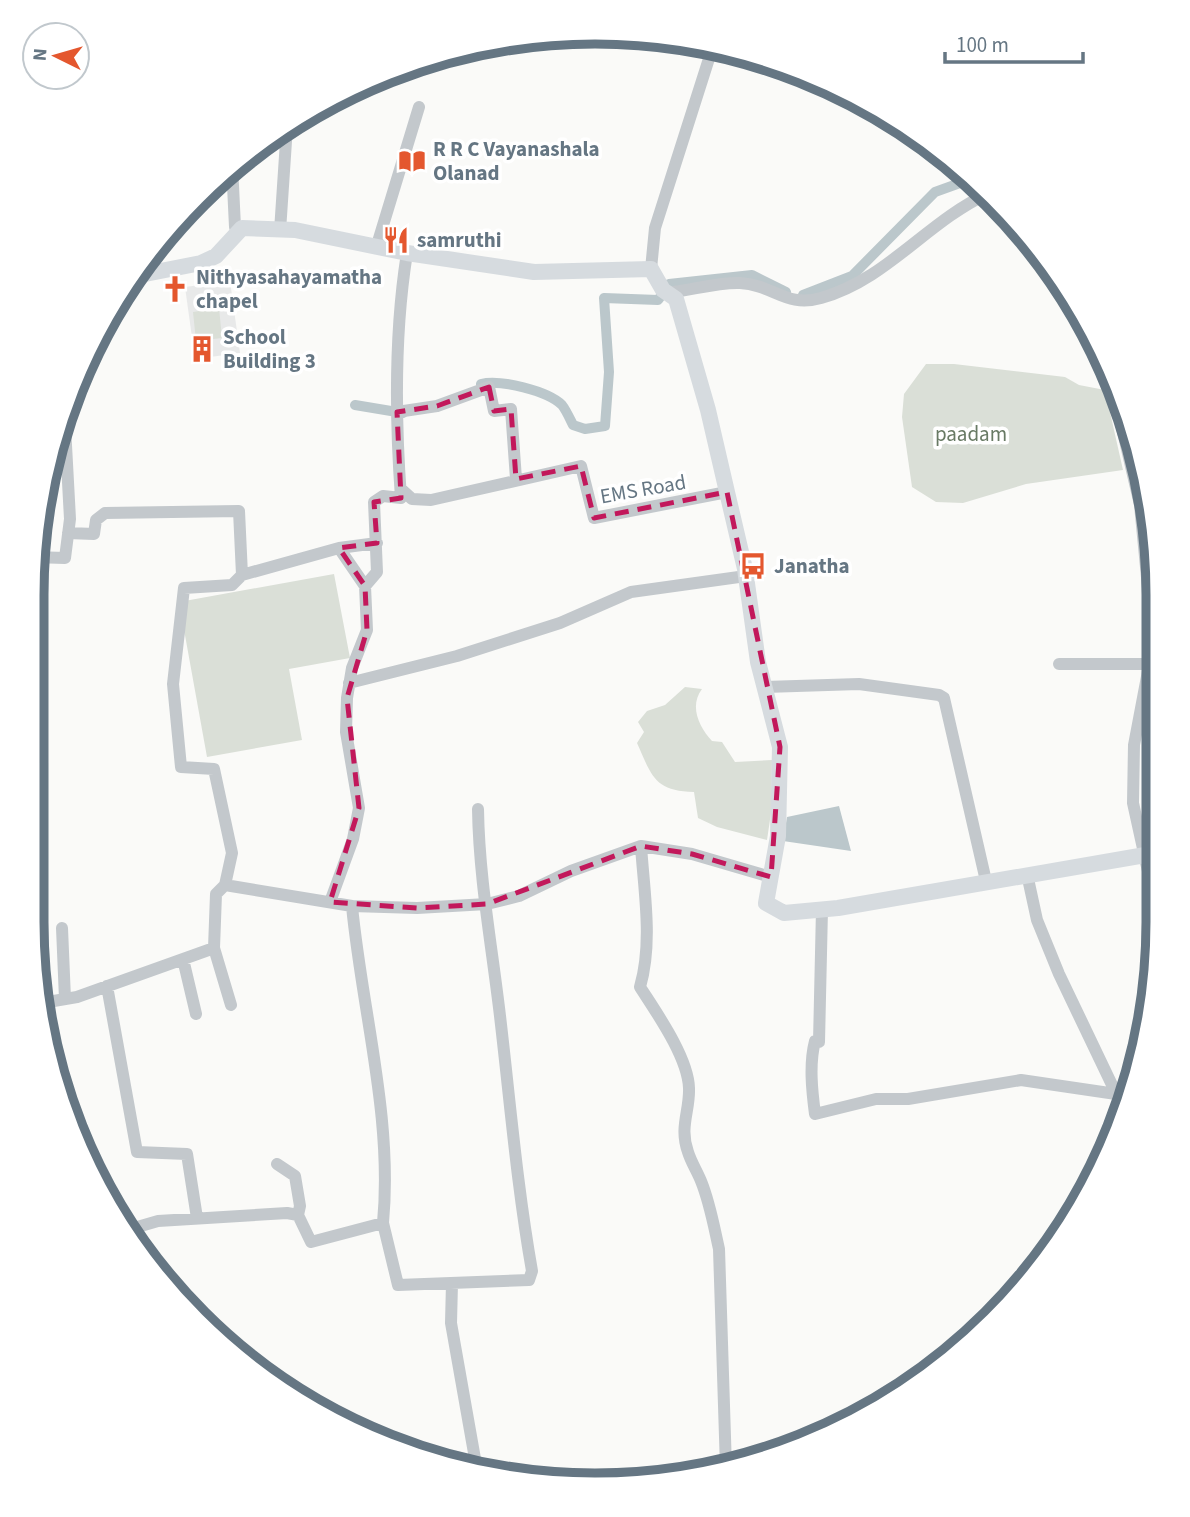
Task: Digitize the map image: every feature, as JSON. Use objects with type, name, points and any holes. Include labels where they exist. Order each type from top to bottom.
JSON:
[{"type":"main road","points":[[148,273],[201,263],[216,256],[242,228],[295,230],[407,253],[534,272],[651,269],[664,292],[676,299],[708,410],[746,576],[765,687],[780,747],[778,836],[766,903],[784,913],[822,909],[1146,855]]},
{"type":"street","points":[[651,269],[655,228],[710,56]]},
{"type":"street","points":[[377,245],[419,107]]},
{"type":"street","points":[[280,231],[286,139]]},
{"type":"street","points":[[233,180],[235,227],[242,228]]},
{"type":"street","points":[[664,292],[738,283],[762,287],[794,302],[820,299],[862,282],[953,212],[978,199]]},
{"type":"street","points":[[953,212],[969,213],[984,204]]},
{"type":"street","points":[[365,586],[377,572],[374,502],[383,496],[401,498],[397,412],[400,295],[407,253]]},
{"type":"street","points":[[397,412],[437,406],[489,387],[494,411],[511,409],[518,478],[431,500],[412,499],[401,489]]},
{"type":"street","points":[[45,557],[65,558],[69,491],[66,442]]},
{"type":"street","name":"EMS Road","points":[[518,478],[582,466],[594,518],[727,492]]},
{"type":"street","points":[[68,533],[94,534],[96,520],[105,513],[239,511],[242,575]]},
{"type":"street","points":[[231,1005],[214,948],[216,894],[225,885],[232,853],[214,769],[181,767],[173,684],[184,588],[232,585],[242,575],[339,548],[377,542]]},
{"type":"street","points":[[330,902],[354,839],[359,808],[346,732],[349,683],[367,630],[365,586],[339,548]]},
{"type":"street","points":[[349,683],[457,656],[560,623],[631,593],[746,576]]},
{"type":"street","points":[[1059,664],[1146,664]]},
{"type":"street","points":[[765,687],[859,684],[939,695],[944,698],[986,881]]},
{"type":"street","points":[[1146,687],[1134,757],[1133,803],[1146,848]]},
{"type":"street","points":[[352,906],[358,968],[382,1121],[386,1192],[383,1223],[398,1285],[529,1280],[532,1271],[515,1168],[487,904],[479,857],[478,809]]},
{"type":"street","points":[[225,885],[352,906],[417,908],[487,904],[519,896],[571,871],[641,846],[692,854],[771,877]]},
{"type":"street","points":[[641,846],[647,929],[645,969],[640,987],[658,1014],[680,1059],[689,1088],[683,1128],[685,1140],[709,1204],[719,1249],[726,1457]]},
{"type":"street","points":[[1027,874],[1037,920],[1059,974],[1118,1097]]},
{"type":"street","points":[[822,909],[819,1042],[815,1041],[813,1047],[812,1074],[815,1114],[876,1100],[908,1099],[957,1088],[1021,1080],[1116,1094]]},
{"type":"street","points":[[62,928],[65,999]]},
{"type":"street","points":[[49,1002],[107,986],[214,948]]},
{"type":"street","points":[[183,959],[196,1014]]},
{"type":"street","points":[[107,986],[137,1152],[187,1154],[197,1218]]},
{"type":"street","points":[[277,1164],[295,1176],[300,1206],[298,1215],[311,1242],[383,1223]]},
{"type":"street","points":[[137,1227],[158,1221],[197,1218],[298,1215]]},
{"type":"street","points":[[452,1283],[451,1323],[475,1460]]},
{"type":"highlighted area","points":[[489,387],[494,411],[511,409],[516,479],[581,466],[594,518],[727,492],[780,747],[771,877],[692,854],[641,846],[487,904],[417,908],[330,902],[359,808],[347,698],[367,630],[365,586],[339,548],[377,543],[374,502],[401,498],[397,412],[437,406]]},
{"type":"shaded area","points":[[230,281],[240,353],[195,359],[185,287]]},
{"type":"shaded area","points":[[839,806],[851,851],[783,841],[787,817]]},
{"type":"green space","points":[[219,308],[222,338],[196,341],[193,312]]},
{"type":"green space","name":"paadam","points":[[926,364],[954,364],[1065,377],[1079,385],[1105,390],[1123,470],[1026,484],[963,503],[936,502],[912,487],[902,417],[904,394]]},
{"type":"green space","points":[[334,574],[350,658],[289,669],[302,740],[207,757],[179,602]]},
{"type":"green space","points":[[685,687],[702,689],[696,702],[700,723],[712,741],[722,742],[735,762],[772,760],[771,813],[767,840],[717,827],[698,818],[694,792],[671,789],[656,780],[651,773],[637,743],[644,732],[638,722],[647,711],[665,705]]},
{"type":"waterway","points":[[803,295],[852,276],[935,192],[960,183]]},
{"type":"waterway","points":[[667,287],[669,284],[752,275],[786,292]]},
{"type":"waterway","points":[[481,384],[500,383],[535,391],[562,405],[573,425],[585,429],[605,426],[609,372],[604,298],[658,300],[661,296]]},
{"type":"waterway","points":[[355,405],[403,413]]},
{"type":"place","name":"R R C Vayanashala Olanad","points":[[412,161]]},
{"type":"place","name":"samruthi","points":[[396,240]]},
{"type":"place","name":"Nithyasahayamatha chapel","points":[[175,289]]},
{"type":"place","name":"School Building 3","points":[[202,349]]},
{"type":"place","name":"Janatha","points":[[753,566]]}]
